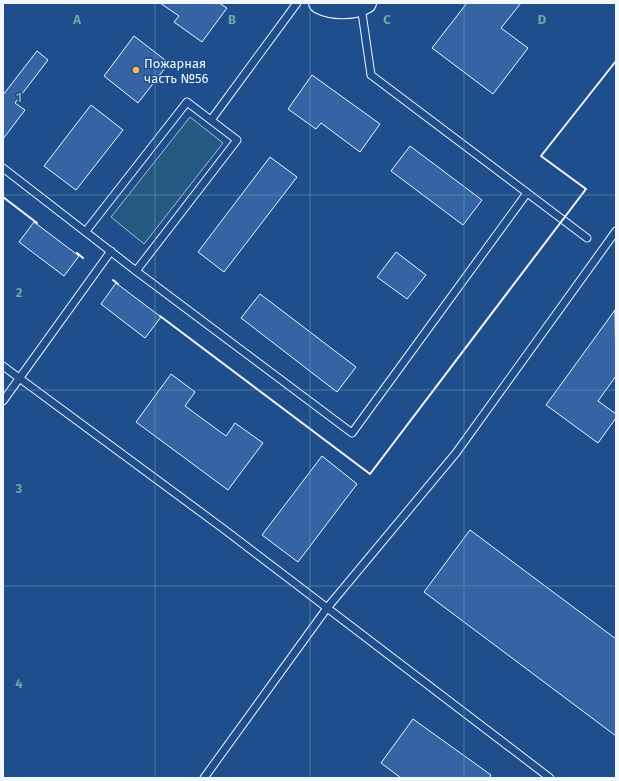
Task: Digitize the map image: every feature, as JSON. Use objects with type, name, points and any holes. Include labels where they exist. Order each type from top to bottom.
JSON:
[{"type":"street","points":[[318,3],[341,8],[364,4]]},
{"type":"lane","points":[[211,120],[297,3]]},
{"type":"lane","points":[[364,4],[371,75],[587,238]]},
{"type":"lane","points":[[86,231],[187,102],[238,140],[136,271]]},
{"type":"lane","points":[[3,168],[136,271],[352,433],[526,193]]},
{"type":"lane","points":[[204,778],[328,608],[456,453],[616,231]]},
{"type":"lane","points":[[3,401],[111,251]]},
{"type":"lane","points":[[3,366],[215,522],[550,778]]},
{"type":"shaded area","points":[[190,117],[223,143],[144,244],[111,217]]},
{"type":"building","points":[[160,3],[219,3],[227,8],[202,42],[174,22],[179,16]]},
{"type":"building","points":[[467,3],[521,3],[501,28],[528,48],[493,94],[432,48]]},
{"type":"building","name":"Пожарная часть №56","points":[[134,36],[169,63],[138,103],[104,76]]},
{"type":"building","points":[[37,51],[48,60],[15,103],[25,110],[3,139],[3,95]]},
{"type":"building","points":[[312,75],[380,124],[360,152],[321,123],[316,129],[288,109]]},
{"type":"building","points":[[91,105],[123,130],[76,190],[44,166]]},
{"type":"building","points":[[410,146],[482,200],[463,225],[391,171]]},
{"type":"building","points":[[270,157],[297,177],[224,272],[198,252]]},
{"type":"building","points":[[34,222],[79,256],[64,276],[19,242]]},
{"type":"building","points":[[396,252],[426,275],[407,299],[377,277]]},
{"type":"building","points":[[116,283],[161,317],[145,338],[101,304]]},
{"type":"building","points":[[260,294],[356,367],[337,392],[241,318]]},
{"type":"building","points":[[615,310],[616,376],[598,401],[616,414],[616,418],[598,443],[546,405]]},
{"type":"building","points":[[171,374],[195,392],[185,406],[226,436],[235,423],[263,443],[228,490],[136,422]]},
{"type":"building","points":[[322,456],[357,484],[298,562],[262,535]]},
{"type":"building","points":[[470,530],[616,639],[616,736],[424,592]]},
{"type":"building","points":[[413,719],[491,775],[489,778],[401,778],[381,763]]},
{"type":"wall","points":[[160,316],[370,474],[586,189],[541,156],[616,61]]},
{"type":"wall","points":[[3,197],[37,223]]},
{"type":"wall","points":[[77,253],[83,258]]},
{"type":"wall","points":[[113,280],[118,284]]},
{"type":"place","name":"Пожарная часть №56","points":[[136,70]]}]
